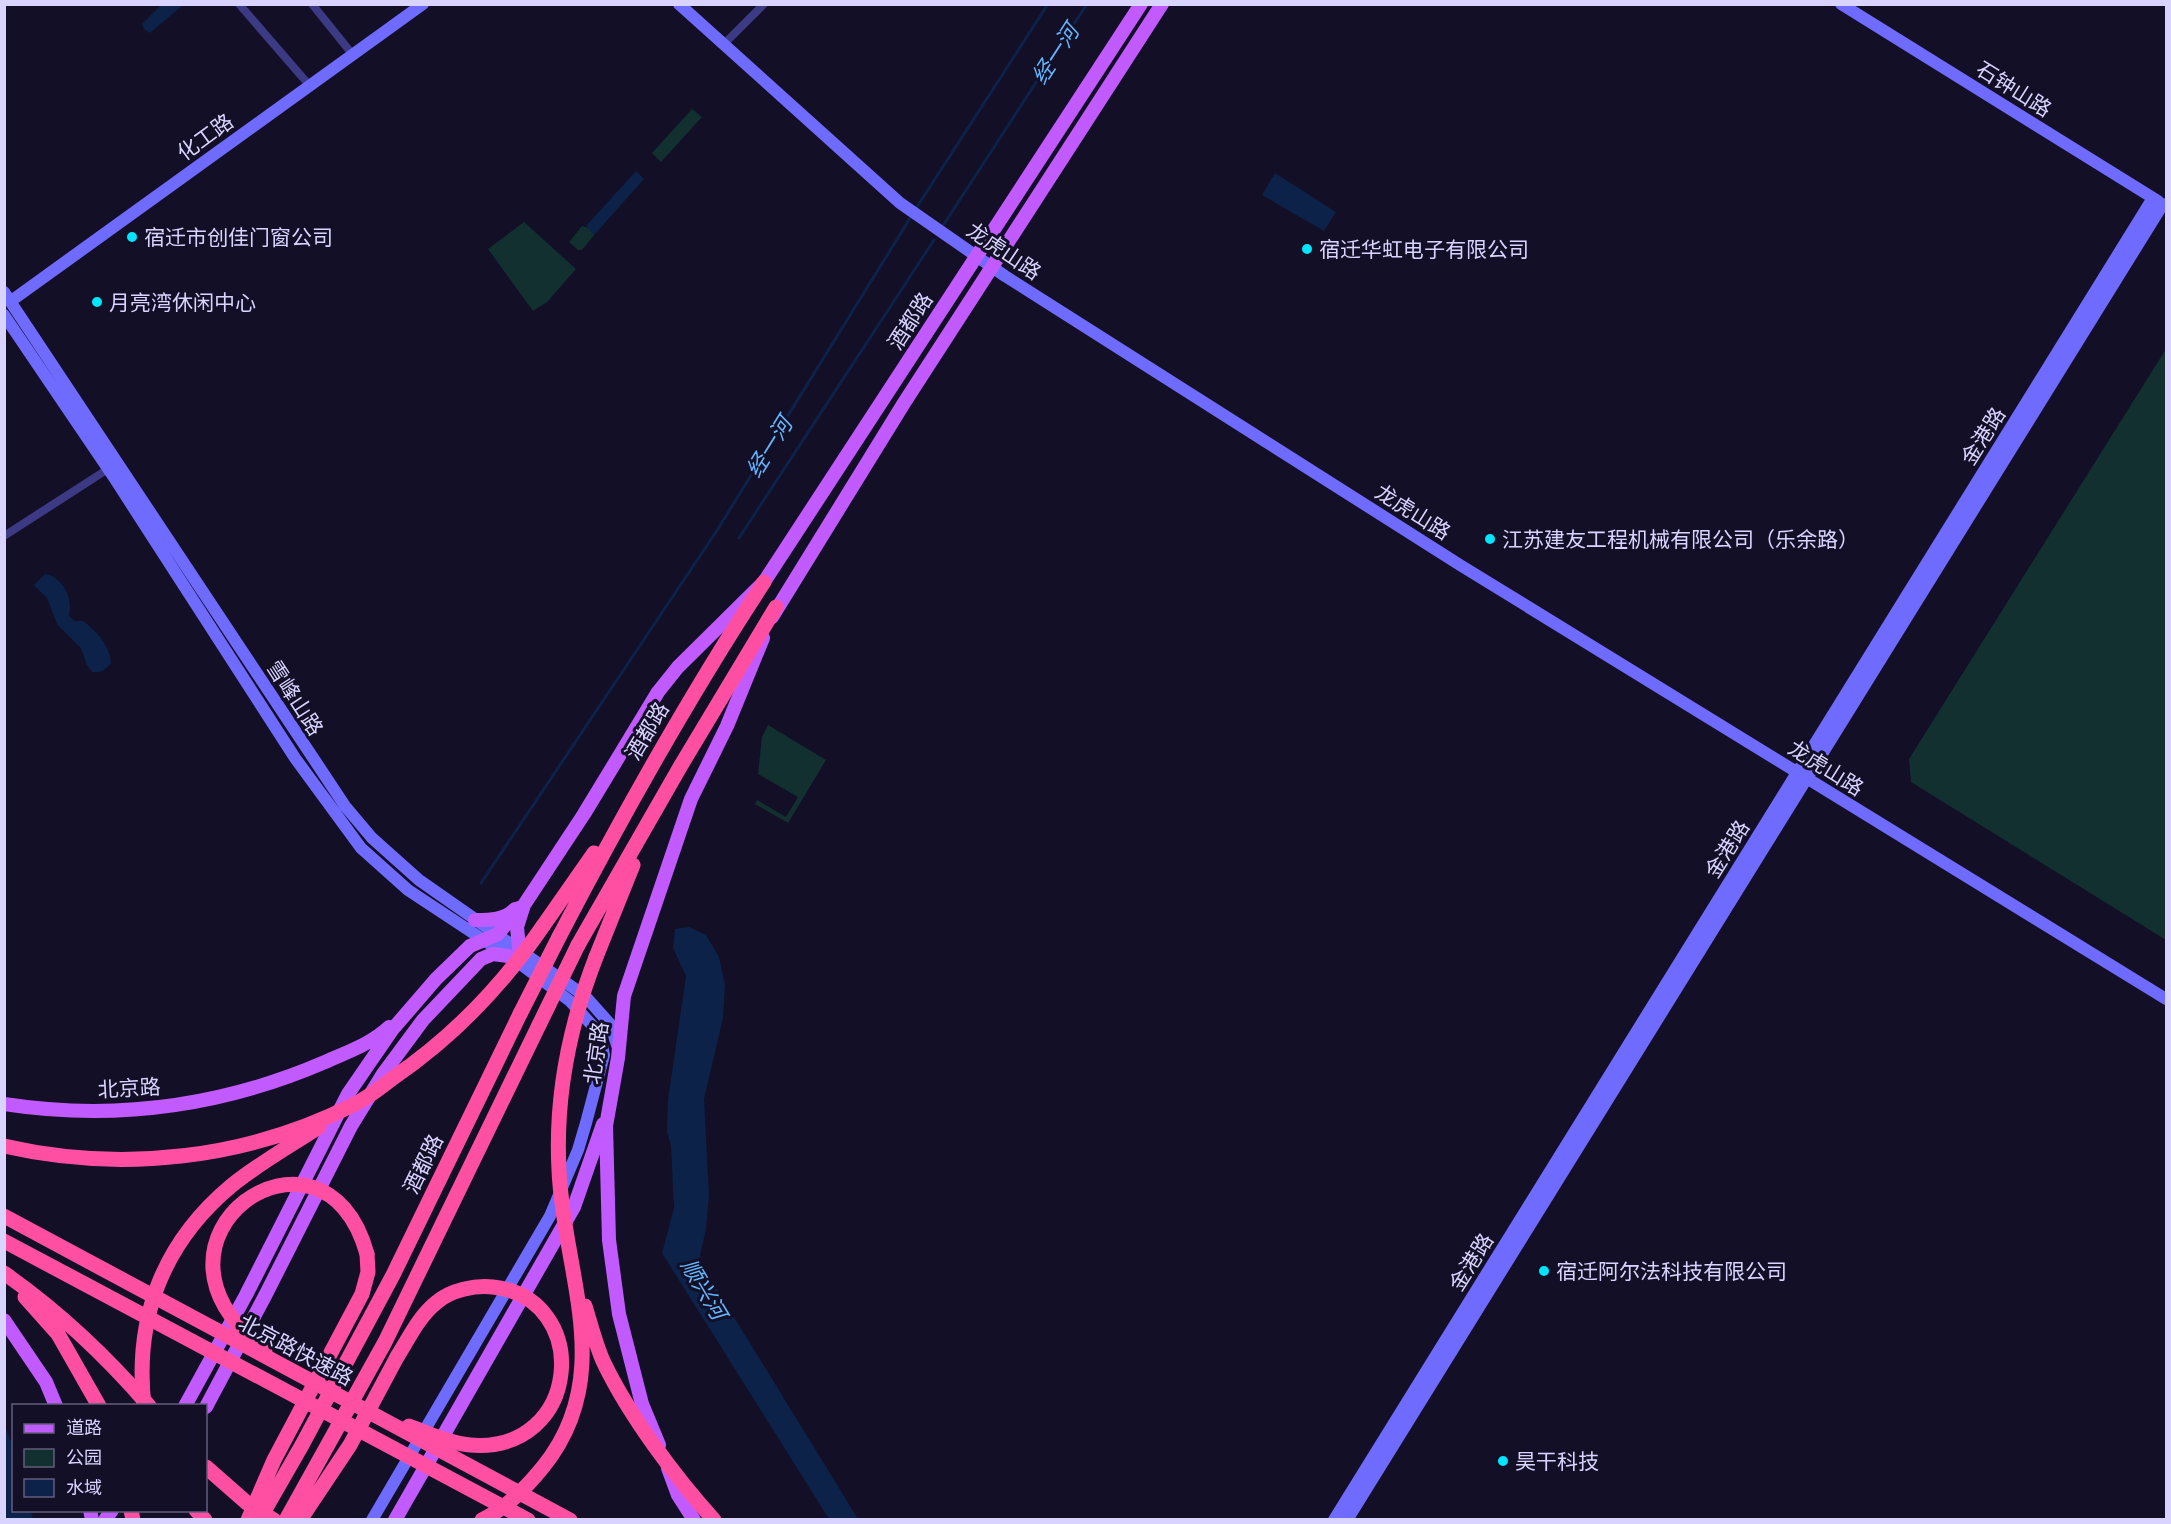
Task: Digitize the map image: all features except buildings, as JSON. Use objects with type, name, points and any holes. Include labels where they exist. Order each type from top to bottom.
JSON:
[{"type":"highway","name":"酒都路","points":[[259,1520],[393,1275],[520,1014],[647,773],[728,637],[764,582]]},
{"type":"highway","name":"酒都路","points":[[286,1520],[385,1342],[578,945],[660,801],[776,607]]},
{"type":"highway","points":[[144,1404],[141,1374],[143,1333],[156,1290],[176,1249],[199,1218],[231,1187],[357,1103],[446,1038],[487,998],[521,959],[647,773]]},
{"type":"highway","points":[[482,1520],[512,1500],[530,1483],[555,1452],[569,1424],[578,1395],[584,1354],[559,1170],[561,1096],[575,1021],[596,957],[660,801]]},
{"type":"highway","points":[[4,1146],[85,1159],[130,1160],[180,1157],[240,1146],[306,1125],[357,1103]]},
{"type":"highway","points":[[248,1520],[274,1460],[362,1294],[368,1272],[367,1254],[361,1230],[351,1213],[338,1201],[319,1191],[299,1186],[279,1186],[259,1192],[241,1202],[228,1216],[218,1234],[213,1257],[215,1281],[233,1322],[250,1338],[306,1380]]},
{"type":"highway","name":"北京路快速路","points":[[4,1216],[570,1520]]},
{"type":"highway","name":"北京路快速路","points":[[4,1240],[528,1520]]},
{"type":"highway","points":[[4,1273],[68,1322],[124,1377],[147,1404]]},
{"type":"highway","points":[[575,1275],[603,1361],[623,1399],[698,1502],[714,1520]]},
{"type":"highway","points":[[4,1279],[23,1295],[58,1334],[98,1404]]},
{"type":"highway","points":[[300,1520],[350,1445],[397,1358],[421,1317],[438,1300],[465,1289],[482,1286],[514,1293],[542,1311],[553,1329],[561,1350],[562,1373],[558,1392],[539,1423],[523,1434],[496,1443],[470,1445],[451,1441],[361,1408]]},
{"type":"highway","points":[[207,1468],[247,1503],[274,1520]]},
{"type":"main road","name":"酒都路","points":[[764,582],[1141,4]]},
{"type":"main road","name":"酒都路","points":[[776,607],[1162,4]]},
{"type":"main road","points":[[186,1404],[246,1295],[348,1094],[412,1006],[460,955],[483,940],[498,934],[584,814],[658,692],[678,667],[764,582]]},
{"type":"main road","name":"北京路","points":[[694,1520],[678,1495],[642,1404],[619,1314],[609,1240],[606,1126],[618,1058],[624,996],[691,799],[727,726],[776,607]]},
{"type":"main road","points":[[471,925],[510,915],[532,889]]},
{"type":"main road","points":[[207,1405],[351,1126],[383,1074],[423,1020],[481,959],[493,954],[514,952],[519,917],[532,889]]},
{"type":"main road","name":"北京路","points":[[4,1104],[103,1112],[176,1107],[256,1088],[364,1044],[380,1035],[412,1006]]},
{"type":"main road","points":[[395,1520],[574,1207],[612,1094]]},
{"type":"main road","points":[[4,1320],[46,1382],[55,1404]]},
{"type":"street","points":[[239,4],[310,86]]},
{"type":"street","points":[[312,4],[353,55]]},
{"type":"street","name":"化工路","points":[[8,296],[310,86],[423,4]]},
{"type":"street","name":"龙虎山路","points":[[679,4],[900,203],[993,268],[1244,430],[2166,999]]},
{"type":"street","points":[[724,44],[764,4]]},
{"type":"street","name":"石钟山路","points":[[1841,4],[2161,203]]},
{"type":"street","name":"金港路","points":[[1344,1517],[1802,776],[2161,203]]},
{"type":"street","name":"雪峰山路","points":[[8,296],[345,806],[393,858],[471,925]]},
{"type":"street","name":"雪峰山路","points":[[4,315],[108,468],[295,758],[353,839],[388,875],[471,925],[498,934],[514,952],[585,996],[610,1024],[616,1036],[618,1058]]},
{"type":"street","points":[[4,536],[108,468]]},
{"type":"street","points":[[372,1520],[550,1216],[578,1150],[604,1055],[600,1034],[570,1001],[514,952],[483,940],[471,925]]},
{"type":"street","points":[[591,1022],[610,1024],[624,996]]},
{"type":"green space","points":[[692,109],[702,117],[661,162],[652,153]]},
{"type":"green space","points":[[524,222],[576,269],[547,302],[533,311],[488,249]]},
{"type":"green space","points":[[582,226],[589,228],[594,235],[582,250],[578,250],[569,242]]},
{"type":"green space","points":[[2166,349],[2166,940],[1911,782],[1909,759]]},
{"type":"green space","points":[[768,725],[826,760],[788,823],[755,804],[757,800],[786,817],[798,797],[758,774],[762,737]]},
{"type":"water","points":[[161,5],[183,5],[150,33],[144,29],[142,24]]},
{"type":"water","points":[[636,171],[644,179],[594,235],[586,226]]},
{"type":"water","points":[[1275,173],[1336,212],[1324,231],[1262,195]]},
{"type":"water","points":[[45,574],[52,576],[66,590],[70,602],[69,616],[75,621],[83,621],[98,634],[110,657],[111,663],[107,668],[92,672],[81,648],[57,624],[47,598],[34,585]]},
{"type":"water","name":"顺兴河","points":[[689,927],[706,935],[719,957],[725,985],[723,1018],[704,1099],[709,1196],[706,1229],[699,1260],[858,1519],[829,1519],[662,1253],[674,1208],[671,1146],[667,1132],[668,1100],[686,976],[673,948],[675,929]]},
{"type":"water","points":[[4,1424],[12,1444],[12,1512],[31,1512],[33,1519],[5,1519]]},
{"type":"waterway","name":"经一河","points":[[915,210],[1048,4]]},
{"type":"waterway","name":"经一河","points":[[944,224],[1087,4]]},
{"type":"waterway","name":"经一河","points":[[481,883],[716,532],[912,215]]},
{"type":"waterway","name":"经一河","points":[[739,538],[934,240]]},
{"type":"place","name":"宿迁市创佳门窗公司","points":[[132,237]]},
{"type":"place","name":"宿迁华虹电子有限公司","points":[[1307,249]]},
{"type":"place","name":"月亮湾休闲中心","points":[[97,302]]},
{"type":"place","name":"江苏建友工程机械有限公司（乐余路）","points":[[1490,539]]},
{"type":"place","name":"宿迁阿尔法科技有限公司","points":[[1544,1271]]},
{"type":"place","name":"昊干科技","points":[[1503,1461]]}]
